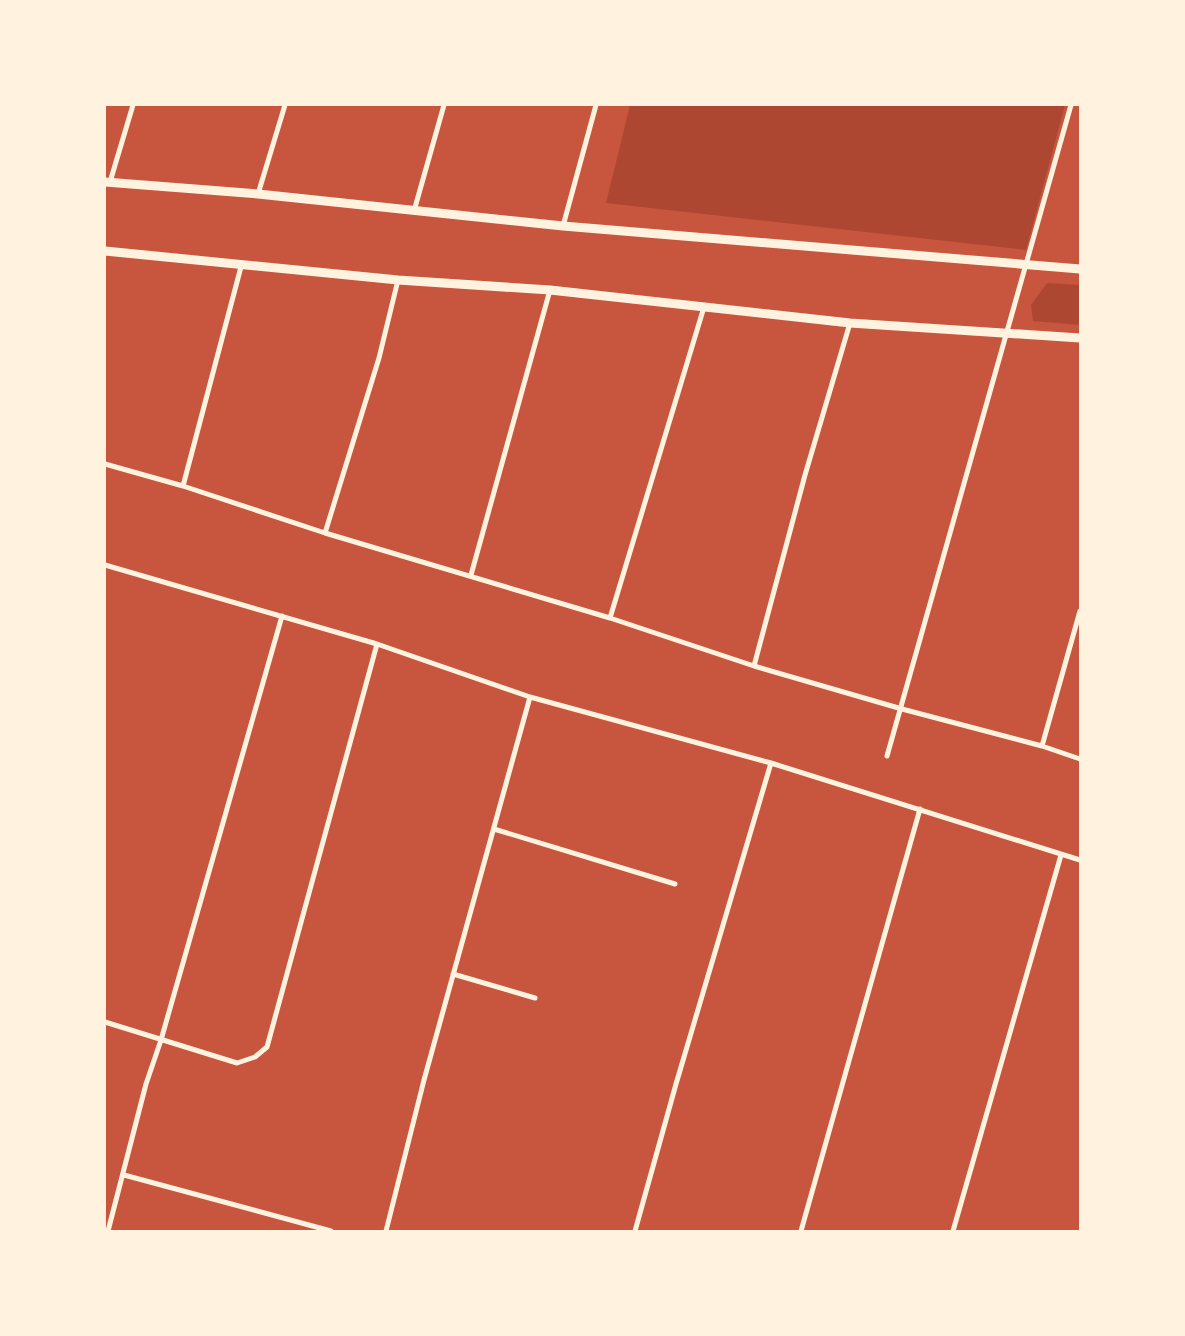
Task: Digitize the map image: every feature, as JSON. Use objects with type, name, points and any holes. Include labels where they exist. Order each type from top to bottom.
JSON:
[{"type":"street","points":[[133,105],[108,182],[258,194],[414,212],[562,226],[1080,269]]},
{"type":"street","points":[[258,194],[285,105]]},
{"type":"street","points":[[414,212],[444,105]]},
{"type":"street","points":[[562,226],[596,105]]},
{"type":"street","points":[[887,756],[902,709],[1071,105]]},
{"type":"street","points":[[105,251],[242,263],[398,280],[550,290],[850,323],[1080,338]]},
{"type":"street","points":[[183,486],[242,263]]},
{"type":"street","points":[[325,533],[379,358],[398,280]]},
{"type":"street","points":[[471,575],[550,290]]},
{"type":"street","points":[[610,618],[704,307]]},
{"type":"street","points":[[754,666],[805,475],[850,323]]},
{"type":"street","points":[[105,464],[183,486],[325,533],[610,618],[754,666],[902,709],[1042,746],[1080,759]]},
{"type":"street","points":[[105,565],[377,644],[530,697],[771,763],[920,808],[1080,860]]},
{"type":"street","points":[[1042,746],[1080,611]]},
{"type":"street","points":[[108,1231],[124,1176],[146,1084],[161,1040],[282,616]]},
{"type":"street","points":[[105,1022],[237,1063],[255,1057],[267,1047],[377,644]]},
{"type":"street","points":[[386,1231],[453,974],[530,697]]},
{"type":"street","points":[[635,1231],[676,1084],[771,763]]},
{"type":"street","points":[[801,1231],[920,808]]},
{"type":"street","points":[[494,829],[675,884]]},
{"type":"street","points":[[953,1231],[1061,855]]},
{"type":"street","points":[[453,974],[535,998]]},
{"type":"street","points":[[124,1176],[331,1231]]},
{"type":"shaded area","points":[[630,105],[1065,105],[1026,250],[606,203]]},
{"type":"shaded area","points":[[1047,283],[1080,285],[1080,325],[1033,321],[1031,305]]}]
